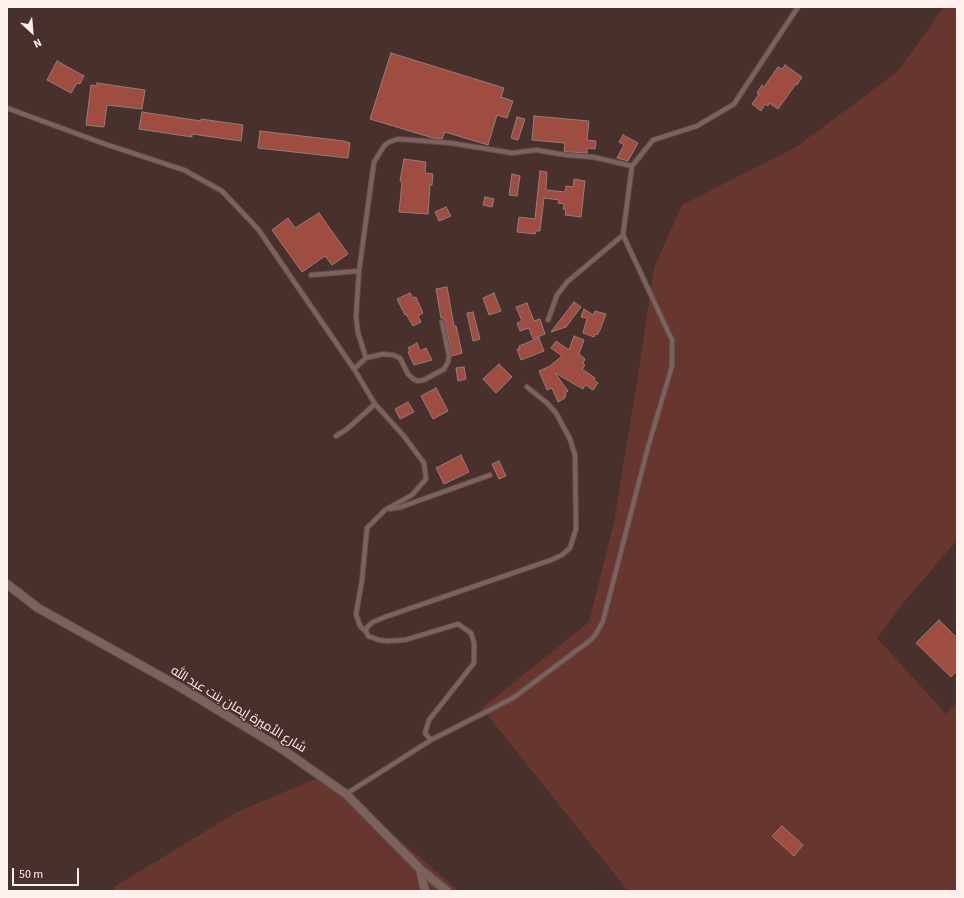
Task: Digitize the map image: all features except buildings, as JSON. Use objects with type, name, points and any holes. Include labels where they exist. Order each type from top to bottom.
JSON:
[{"type":"street","name":"شارع الأميرة إيمان بنت عبد الله","points":[[7,584],[38,608],[180,687],[282,749],[346,794],[420,869],[426,891]]},
{"type":"street","points":[[420,869],[447,891]]},
{"type":"lane","points":[[346,794],[431,740],[513,698],[592,639],[603,621],[648,447],[672,366],[673,352],[672,340],[622,235],[632,166],[653,140],[697,126],[734,104],[798,7]]},
{"type":"lane","points":[[7,108],[102,143],[184,170],[222,191],[258,229],[354,369],[375,404],[403,435],[424,463],[426,479],[412,495],[385,510],[367,528],[362,580],[356,614],[360,626],[368,636],[379,640],[405,640],[458,624],[471,633],[474,643],[474,663],[429,720],[425,733],[431,740]]},
{"type":"lane","points":[[366,358],[358,333],[356,317],[359,271],[374,162],[384,146],[398,138],[512,153],[536,150],[566,155],[593,157],[632,166]]},
{"type":"lane","points":[[548,320],[557,295],[564,285],[622,235]]},
{"type":"lane","points":[[311,276],[359,271]]},
{"type":"lane","points":[[354,369],[366,358],[383,354],[398,356],[412,378],[417,381],[424,380],[444,369],[448,362],[449,356],[442,322]]},
{"type":"lane","points":[[367,633],[367,627],[373,622],[551,560],[562,555],[570,548],[576,529],[575,455],[570,439],[556,413],[547,403],[526,387]]},
{"type":"lane","points":[[336,436],[347,429],[375,404]]},
{"type":"lane","points":[[385,510],[401,507],[490,475]]},
{"type":"shaded area","points":[[944,7],[957,7],[957,540],[906,600],[877,638],[946,714],[957,701],[957,891],[628,891],[482,708],[589,622],[614,522],[654,268],[682,205],[796,147],[898,71]]},
{"type":"shaded area","points":[[324,775],[459,891],[114,891],[114,887],[237,812]]}]
